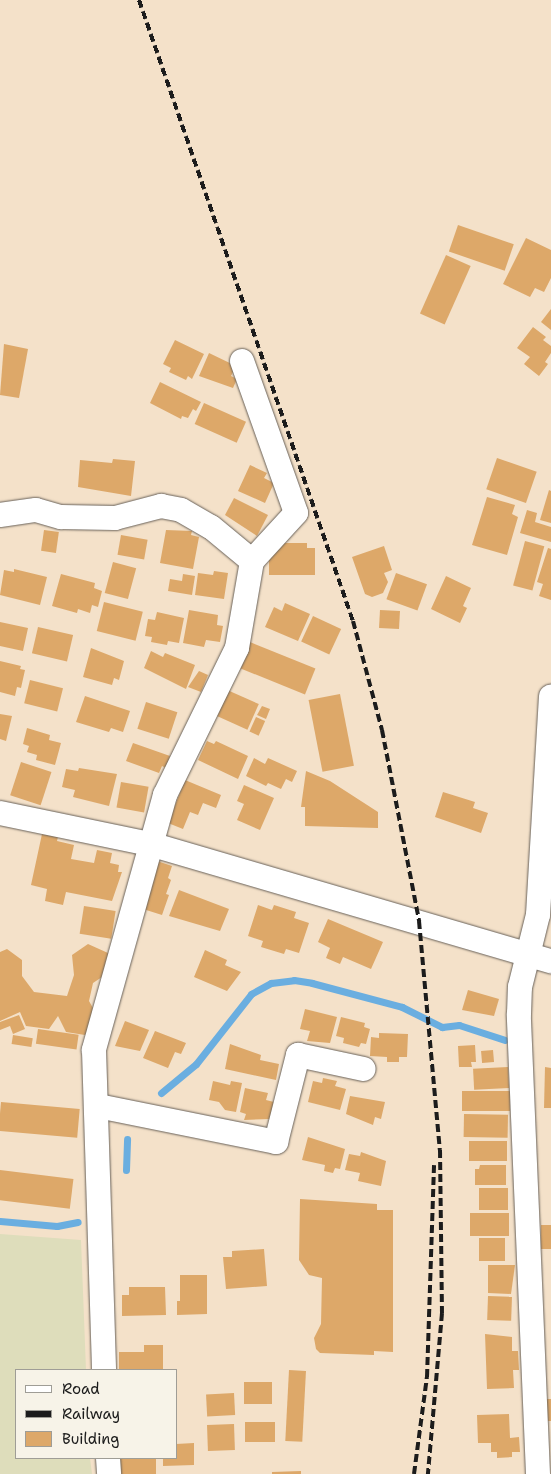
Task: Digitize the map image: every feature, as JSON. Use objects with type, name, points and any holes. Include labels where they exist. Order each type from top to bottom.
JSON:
[{"type":"street","points":[[104,1369],[98,1106],[94,1050],[150,844],[166,795],[237,648],[252,561],[296,513],[242,360]]},
{"type":"street","points":[[0,515],[36,510],[61,517],[115,518],[161,506],[180,510],[211,527],[252,561]]},
{"type":"street","points":[[538,1474],[519,1014],[520,986],[540,959],[538,915],[551,696]]},
{"type":"street","points":[[0,813],[150,844],[420,921],[540,959]]},
{"type":"street","points":[[98,1106],[276,1142],[298,1055],[364,1069]]},
{"type":"street","points":[[108,1459],[109,1474]]},
{"type":"shaded area","points":[[0,1234],[81,1240],[86,1369],[15,1369],[15,1459],[90,1459],[92,1474],[0,1474]]},
{"type":"building","points":[[458,225],[514,244],[505,271],[449,251]]},
{"type":"building","points":[[526,238],[551,250],[551,278],[544,292],[535,288],[530,297],[503,284]]},
{"type":"building","points":[[446,255],[471,266],[445,324],[420,313]]},
{"type":"building","points":[[551,309],[551,330],[541,322]]},
{"type":"building","points":[[533,327],[546,337],[543,340],[551,346],[551,353],[545,362],[548,364],[539,376],[524,364],[530,357],[517,348]]},
{"type":"building","points":[[175,340],[204,354],[192,379],[188,376],[186,380],[169,372],[171,368],[163,364]]},
{"type":"building","points":[[4,344],[28,349],[19,398],[0,395]]},
{"type":"building","points":[[209,353],[236,366],[231,376],[237,379],[233,388],[199,376]]},
{"type":"building","points":[[160,382],[201,402],[196,411],[193,409],[188,418],[182,416],[181,419],[150,403]]},
{"type":"building","points":[[204,403],[246,422],[237,443],[195,424]]},
{"type":"building","points":[[497,458],[537,472],[526,503],[486,489]]},
{"type":"building","points":[[113,459],[135,461],[131,496],[78,487],[80,460],[112,463]]},
{"type":"building","points":[[250,465],[267,473],[264,478],[274,483],[265,503],[238,491]]},
{"type":"building","points":[[549,490],[551,491],[551,523],[540,520]]},
{"type":"building","points":[[487,497],[515,505],[512,514],[518,517],[507,555],[472,545]]},
{"type":"building","points":[[234,498],[268,515],[257,536],[225,515]]},
{"type":"building","points":[[527,510],[537,513],[535,522],[551,527],[551,542],[520,533]]},
{"type":"building","points":[[44,530],[59,532],[56,553],[41,551]]},
{"type":"building","points":[[166,530],[192,531],[191,535],[199,537],[193,569],[160,563]]},
{"type":"building","points":[[121,535],[148,540],[144,559],[118,555]]},
{"type":"building","points":[[525,541],[544,546],[532,591],[513,585]]},
{"type":"building","points":[[275,543],[307,543],[307,548],[315,548],[315,575],[269,575],[269,549]]},
{"type":"building","points":[[384,546],[392,570],[384,573],[388,582],[383,593],[372,597],[365,594],[352,557]]},
{"type":"building","points":[[548,548],[551,549],[551,600],[539,596],[543,584],[537,582]]},
{"type":"building","points":[[113,562],[136,568],[128,599],[105,593]]},
{"type":"building","points":[[14,569],[47,577],[40,605],[0,595],[4,570],[14,572]]},
{"type":"building","points":[[214,571],[228,573],[224,599],[195,595],[198,573],[213,575]]},
{"type":"building","points":[[396,573],[427,584],[417,611],[386,599]]},
{"type":"building","points":[[61,574],[95,583],[94,588],[102,591],[98,607],[92,605],[90,613],[78,609],[77,613],[52,606]]},
{"type":"building","points":[[183,574],[195,576],[192,595],[168,591],[170,579],[182,581]]},
{"type":"building","points":[[446,576],[471,588],[463,606],[467,608],[460,623],[431,609]]},
{"type":"building","points":[[104,602],[143,612],[136,641],[97,631]]},
{"type":"building","points":[[285,603],[310,614],[298,641],[265,627],[274,607],[282,611]]},
{"type":"building","points":[[189,610],[218,615],[217,625],[223,626],[220,642],[206,640],[204,647],[183,643]]},
{"type":"building","points":[[380,610],[400,611],[399,629],[379,628]]},
{"type":"building","points":[[157,612],[184,618],[179,643],[168,641],[167,645],[151,642],[152,637],[145,636],[148,619],[155,620]]},
{"type":"building","points":[[313,616],[341,629],[329,654],[301,641]]},
{"type":"building","points":[[0,622],[28,628],[23,651],[0,646]]},
{"type":"building","points":[[38,627],[73,635],[67,661],[32,653]]},
{"type":"building","points":[[245,640],[315,668],[305,694],[235,666]]},
{"type":"building","points":[[91,648],[124,661],[119,680],[114,678],[112,685],[83,677]]},
{"type":"building","points":[[151,651],[163,657],[165,653],[195,665],[186,689],[144,668]]},
{"type":"building","points":[[0,661],[21,666],[20,669],[25,670],[21,688],[17,687],[15,696],[0,692]]},
{"type":"building","points":[[199,671],[208,675],[201,692],[188,687]]},
{"type":"building","points":[[30,680],[63,688],[57,712],[24,703]]},
{"type":"building","points":[[225,689],[259,704],[247,730],[214,715]]},
{"type":"building","points":[[340,694],[354,766],[323,772],[309,700]]},
{"type":"building","points":[[85,696],[130,711],[123,732],[111,728],[109,732],[76,722]]},
{"type":"building","points":[[146,702],[177,712],[169,739],[137,729]]},
{"type":"building","points":[[262,706],[270,709],[266,719],[257,715]]},
{"type":"building","points":[[0,714],[12,716],[6,741],[0,739]]},
{"type":"building","points":[[256,717],[265,721],[259,736],[249,732]]},
{"type":"building","points":[[27,728],[50,735],[49,740],[61,743],[55,765],[36,760],[37,755],[27,752],[29,746],[23,744]]},
{"type":"building","points":[[207,741],[214,744],[216,741],[248,756],[238,779],[198,760]]},
{"type":"building","points":[[133,743],[170,756],[166,768],[162,766],[159,773],[126,761]]},
{"type":"building","points":[[254,758],[265,764],[268,758],[297,771],[292,782],[286,779],[281,789],[268,783],[266,786],[246,776]]},
{"type":"building","points":[[21,762],[51,772],[41,805],[10,795]]},
{"type":"building","points":[[79,768],[117,774],[109,806],[73,797],[75,790],[62,787],[66,769],[78,771]]},
{"type":"building","points":[[306,771],[330,781],[378,812],[378,828],[305,826],[305,807],[301,807]]},
{"type":"building","points":[[185,780],[221,795],[216,808],[203,803],[198,815],[190,812],[183,829],[168,823]]},
{"type":"building","points":[[121,782],[149,787],[144,812],[116,808]]},
{"type":"building","points":[[244,785],[274,798],[260,830],[237,820],[244,804],[237,801]]},
{"type":"building","points":[[443,792],[475,802],[473,808],[488,813],[481,833],[435,817]]},
{"type":"building","points":[[42,834],[58,837],[57,841],[74,845],[71,859],[94,863],[97,850],[112,853],[110,863],[119,865],[118,872],[122,872],[112,901],[66,892],[63,905],[45,901],[47,889],[31,885]]},
{"type":"building","points":[[157,861],[172,866],[168,878],[171,880],[166,894],[169,895],[162,915],[143,909]]},
{"type":"building","points":[[179,890],[229,909],[220,931],[169,916]]},
{"type":"building","points":[[258,905],[272,910],[274,905],[296,912],[294,918],[309,923],[299,953],[286,949],[284,954],[261,947],[263,941],[248,936]]},
{"type":"building","points":[[84,906],[116,911],[111,939],[80,934]]},
{"type":"building","points":[[328,919],[383,942],[371,969],[343,957],[340,964],[326,958],[330,948],[318,942]]},
{"type":"building","points":[[88,944],[108,953],[108,973],[93,983],[89,1001],[98,1017],[85,1035],[66,1032],[58,1016],[49,1029],[26,1026],[20,1012],[0,1021],[0,952],[7,949],[22,960],[22,976],[34,992],[67,996],[74,975],[72,955]]},
{"type":"building","points":[[205,950],[227,960],[225,965],[241,972],[227,991],[194,977]]},
{"type":"building","points":[[468,990],[499,999],[494,1016],[462,1010]]},
{"type":"building","points":[[305,1009],[337,1017],[330,1043],[307,1041],[310,1031],[300,1029]]},
{"type":"building","points":[[19,1015],[25,1029],[13,1034],[10,1026],[0,1030],[0,1022]]},
{"type":"building","points":[[341,1017],[365,1023],[364,1027],[370,1029],[366,1044],[361,1043],[359,1047],[343,1043],[344,1038],[336,1036]]},
{"type":"building","points":[[125,1021],[149,1030],[140,1051],[115,1046]]},
{"type":"building","points":[[38,1029],[79,1035],[77,1050],[36,1044]]},
{"type":"building","points":[[155,1031],[186,1043],[181,1054],[175,1052],[168,1068],[143,1058]]},
{"type":"building","points":[[379,1033],[408,1034],[407,1057],[399,1057],[399,1062],[387,1062],[387,1057],[370,1056],[371,1037],[379,1038]]},
{"type":"building","points":[[13,1035],[33,1038],[31,1047],[12,1044]]},
{"type":"building","points":[[230,1044],[261,1055],[260,1060],[279,1064],[276,1080],[225,1069]]},
{"type":"building","points":[[475,1045],[476,1062],[471,1062],[472,1067],[459,1067],[458,1046]]},
{"type":"building","points":[[493,1050],[494,1062],[482,1063],[481,1051]]},
{"type":"building","points":[[508,1067],[509,1088],[474,1090],[473,1069]]},
{"type":"building","points":[[545,1067],[551,1068],[551,1108],[544,1108]]},
{"type":"building","points":[[323,1078],[337,1081],[335,1086],[346,1089],[340,1110],[308,1102],[313,1081],[322,1083]]},
{"type":"building","points":[[213,1081],[230,1085],[231,1081],[242,1083],[236,1112],[225,1110],[219,1102],[209,1100]]},
{"type":"building","points":[[245,1088],[268,1093],[266,1100],[274,1102],[270,1119],[244,1120],[246,1114],[240,1112]]},
{"type":"building","points":[[462,1091],[510,1091],[510,1111],[462,1111]]},
{"type":"building","points":[[350,1096],[385,1102],[381,1119],[375,1117],[373,1125],[346,1114]]},
{"type":"building","points":[[1,1102],[80,1109],[77,1138],[0,1131]]},
{"type":"building","points":[[464,1114],[508,1115],[508,1138],[464,1137]]},
{"type":"building","points":[[308,1137],[345,1149],[340,1169],[335,1168],[333,1173],[324,1171],[325,1165],[302,1160]]},
{"type":"building","points":[[469,1141],[507,1141],[507,1161],[469,1161]]},
{"type":"building","points":[[361,1152],[386,1161],[381,1186],[358,1181],[360,1173],[345,1170],[349,1154],[360,1156]]},
{"type":"building","points":[[480,1165],[506,1165],[506,1185],[475,1185],[475,1169],[479,1169]]},
{"type":"building","points":[[0,1170],[73,1179],[70,1209],[0,1200]]},
{"type":"building","points":[[479,1188],[508,1188],[508,1210],[479,1210]]},
{"type":"building","points":[[300,1199],[377,1204],[377,1210],[393,1210],[393,1352],[374,1351],[374,1355],[320,1353],[316,1349],[314,1338],[321,1324],[322,1278],[309,1275],[299,1260]]},
{"type":"building","points":[[470,1213],[509,1213],[509,1236],[470,1236]]},
{"type":"building","points":[[541,1225],[551,1225],[551,1249],[541,1249]]},
{"type":"building","points":[[479,1238],[505,1238],[505,1261],[479,1261]]},
{"type":"building","points":[[264,1249],[267,1286],[226,1289],[223,1257],[232,1257],[232,1251]]},
{"type":"building","points":[[488,1265],[515,1265],[511,1294],[488,1293]]},
{"type":"building","points":[[180,1275],[207,1275],[207,1314],[177,1315],[177,1301],[180,1301]]},
{"type":"building","points":[[129,1287],[165,1287],[166,1315],[122,1316],[122,1295],[129,1295]]},
{"type":"building","points":[[488,1296],[512,1297],[511,1321],[487,1320]]},
{"type":"building","points":[[485,1334],[512,1337],[512,1351],[518,1351],[519,1370],[513,1370],[514,1388],[487,1389]]},
{"type":"building","points":[[144,1345],[163,1345],[163,1369],[119,1369],[119,1352],[144,1352]]},
{"type":"building","points":[[289,1370],[306,1371],[302,1442],[285,1441]]},
{"type":"building","points":[[244,1382],[272,1382],[272,1404],[244,1404]]},
{"type":"building","points":[[234,1393],[235,1415],[207,1416],[206,1394]]},
{"type":"building","points":[[547,1399],[551,1399],[551,1421],[547,1421]]},
{"type":"building","points":[[509,1414],[510,1438],[519,1437],[520,1452],[512,1452],[512,1457],[497,1458],[497,1452],[491,1452],[491,1443],[478,1443],[477,1415]]},
{"type":"building","points":[[245,1422],[275,1422],[275,1442],[245,1442]]},
{"type":"building","points":[[234,1424],[235,1450],[208,1451],[207,1425]]},
{"type":"building","points":[[194,1443],[194,1465],[163,1466],[163,1459],[178,1459],[178,1444]]},
{"type":"building","points":[[120,1459],[156,1459],[156,1474],[120,1474]]},
{"type":"building","points":[[301,1471],[301,1474],[272,1474],[272,1472]]},
{"type":"waterway","points":[[161,1093],[196,1064],[251,994],[271,983],[294,980],[312,983],[402,1007],[442,1027],[459,1025],[505,1040]]},
{"type":"waterway","points":[[126,1170],[127,1139]]},
{"type":"waterway","points":[[0,1221],[57,1226],[78,1222]]},
{"type":"railway","points":[[139,0],[353,621],[382,730],[419,921],[440,1150],[442,1313],[428,1474]]},
{"type":"railway","points":[[414,1474],[427,1377],[434,1165]]}]
